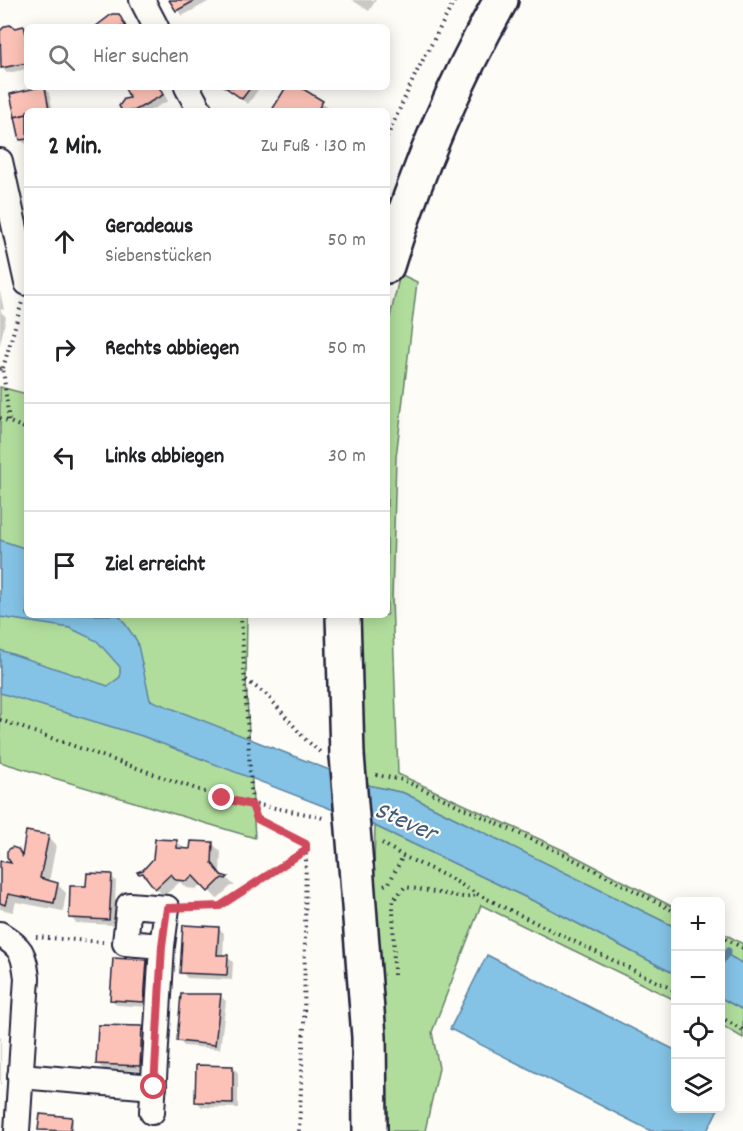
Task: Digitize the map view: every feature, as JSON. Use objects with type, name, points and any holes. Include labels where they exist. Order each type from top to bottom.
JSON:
[{"type":"main road","points":[[390,256],[404,210],[437,125],[478,39],[501,0]]},
{"type":"main road","points":[[343,618],[347,754],[368,864],[370,1131]]},
{"type":"street","points":[[142,0],[154,24]]},
{"type":"street","points":[[189,90],[198,108]]},
{"type":"street","points":[[0,160],[24,280]]},
{"type":"street","points":[[152,1112],[162,946],[167,908],[129,905],[125,943],[162,946]]},
{"type":"street","points":[[7,938],[25,957],[27,978],[17,1131]]},
{"type":"street","points":[[20,1076],[154,1087]]},
{"type":"path","points":[[390,130],[416,73],[454,0]]},
{"type":"path","points":[[9,422],[2,368],[24,296]]},
{"type":"path","points":[[0,418],[24,428]]},
{"type":"path","points":[[241,618],[252,805],[257,819],[306,844],[304,1026],[299,1131]]},
{"type":"path","points":[[246,680],[267,695],[304,739]]},
{"type":"path","points":[[0,720],[222,798],[317,816],[328,821]]},
{"type":"path","points":[[373,775],[403,780],[561,853],[671,910]]},
{"type":"path","points":[[167,908],[220,906],[306,850]]},
{"type":"path","points":[[368,864],[389,883],[403,856]]},
{"type":"path","points":[[368,864],[403,856],[671,989]]},
{"type":"path","points":[[393,977],[393,900],[405,887],[462,897],[478,894]]},
{"type":"path","points":[[7,938],[37,937],[125,943]]},
{"type":"path","points":[[725,939],[743,948]]},
{"type":"path","points":[[725,1020],[743,1030]]},
{"type":"green space","points":[[400,274],[417,282],[396,457],[392,599],[398,774],[563,850],[671,906],[671,925],[404,793],[368,785],[364,765],[357,618],[390,618],[390,317]]},
{"type":"green space","points":[[0,387],[24,393],[24,618],[247,618],[246,680],[255,838],[0,762]]},
{"type":"green space","points":[[375,826],[540,904],[671,972],[671,998],[481,905],[432,1032],[439,1068],[425,1131],[384,1131],[373,906]]},
{"type":"green space","points":[[725,934],[743,944],[743,964],[725,953]]},
{"type":"green space","points":[[725,1000],[743,1010],[743,1038],[725,1027]]},
{"type":"water","name":"Stever","points":[[0,540],[24,548],[24,618],[121,618],[137,641],[150,700],[368,785],[404,793],[671,925],[671,972],[540,904],[375,826],[142,736],[0,693],[0,650],[108,686],[120,677],[120,667],[97,641],[70,628],[0,617]]},
{"type":"water","points":[[725,953],[743,964],[743,1010],[725,1000]]},
{"type":"water","points":[[487,955],[671,1048],[671,1113],[716,1113],[707,1131],[651,1131],[450,1029]]},
{"type":"building","points":[[169,0],[196,0],[176,11]]},
{"type":"building","points":[[112,14],[119,14],[124,24],[99,24]]},
{"type":"building","points":[[10,25],[15,28],[24,26],[24,64],[1,68],[0,31]]},
{"type":"building","points":[[27,90],[46,90],[49,108],[24,108],[24,115],[15,117],[10,94]]},
{"type":"building","points":[[126,90],[160,90],[163,95],[139,108],[120,108],[119,106],[124,99],[130,98]]},
{"type":"building","points":[[229,90],[249,90],[242,99]]},
{"type":"building","points":[[284,90],[305,90],[323,101],[319,108],[273,108]]},
{"type":"building","points":[[24,115],[24,139],[20,140],[15,117]]},
{"type":"building","points":[[26,831],[49,835],[40,878],[58,883],[54,903],[8,894],[5,905],[0,903],[0,861],[11,863],[7,857],[7,851],[12,847],[18,849],[22,856]]},
{"type":"building","points":[[155,839],[177,840],[177,848],[190,849],[191,841],[213,842],[212,863],[221,875],[228,877],[222,878],[208,892],[193,876],[187,881],[176,880],[171,874],[155,889],[143,873],[137,872],[143,870],[153,859]]},
{"type":"building","points":[[87,873],[112,874],[109,920],[69,918],[70,886],[86,886]]},
{"type":"building","points":[[183,925],[219,927],[217,955],[228,955],[227,975],[180,973]]},
{"type":"building","points":[[113,958],[147,960],[144,1002],[110,1000]]},
{"type":"building","points":[[181,994],[221,994],[215,1045],[177,1041]]},
{"type":"building","points":[[98,1025],[142,1026],[140,1066],[96,1064]]},
{"type":"building","points":[[196,1065],[233,1066],[233,1103],[195,1102]]},
{"type":"building","points":[[40,1114],[72,1117],[70,1131],[38,1130]]},
{"type":"waterway","points":[[725,956],[728,951]]},
{"type":"route","points":[[154,1087],[162,946],[167,908],[220,906],[306,850],[306,844],[257,819],[252,805],[222,798]]}]
